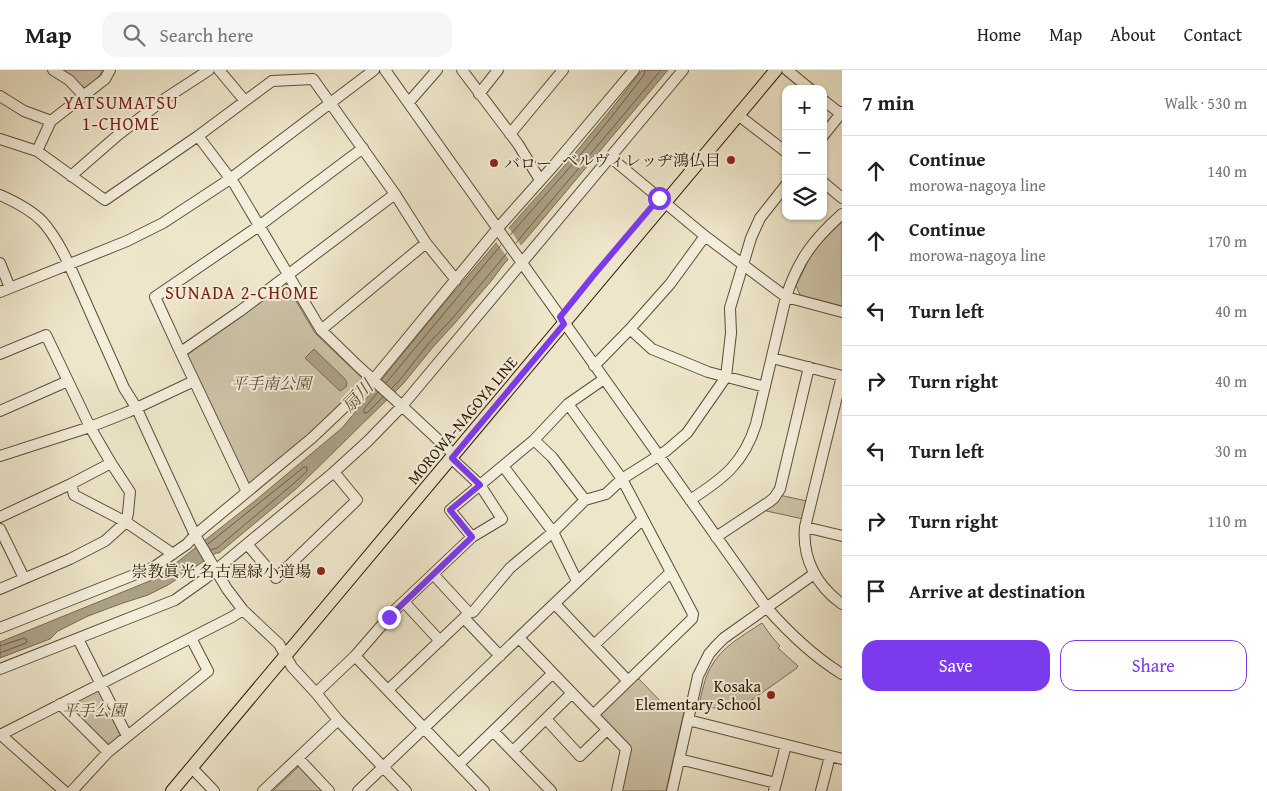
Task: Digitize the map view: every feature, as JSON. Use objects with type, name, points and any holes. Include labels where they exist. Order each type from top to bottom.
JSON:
[{"type":"main road","name":"MOROWA-NAGOYA LINE","points":[[662,200],[767,70]]},
{"type":"main road","name":"MOROWA-NAGOYA LINE","points":[[172,791],[284,653],[562,320],[593,276],[776,70]]},
{"type":"main road","name":"MOROWA-NAGOYA LINE","points":[[164,791],[284,653]]},
{"type":"street","points":[[53,70],[69,80],[83,95]]},
{"type":"street","points":[[36,151],[52,121],[105,79],[110,70]]},
{"type":"street","points":[[71,176],[118,135],[166,98],[210,70]]},
{"type":"street","points":[[219,70],[245,101]]},
{"type":"street","points":[[0,292],[127,241],[163,223],[230,179],[374,70]]},
{"type":"street","points":[[385,70],[767,608],[797,640],[826,664],[842,674]]},
{"type":"street","points":[[408,102],[437,70]]},
{"type":"street","points":[[462,70],[510,134],[540,180]]},
{"type":"street","points":[[479,94],[498,70]]},
{"type":"street","points":[[510,134],[563,70]]},
{"type":"street","points":[[0,628],[154,567],[187,544],[197,540],[247,492],[376,382],[456,280],[500,231],[540,180],[634,70]]},
{"type":"street","points":[[0,669],[175,600],[213,567],[247,544],[334,472],[368,441],[520,259],[610,157],[683,70]]},
{"type":"street","points":[[787,70],[805,85]]},
{"type":"street","points":[[0,139],[36,151],[105,200],[198,136],[272,81],[313,79],[395,194],[426,243],[456,280]]},
{"type":"street","points":[[0,96],[24,110],[52,121]]},
{"type":"street","points":[[827,103],[841,113],[827,131]]},
{"type":"street","points":[[738,115],[782,149]]},
{"type":"street","points":[[198,136],[235,185],[321,330],[399,403],[480,485],[502,519],[472,537],[404,602],[355,656],[316,693]]},
{"type":"street","points":[[247,492],[155,297],[259,226],[363,148]]},
{"type":"street","points":[[610,157],[704,236],[786,297],[842,312]]},
{"type":"street","points":[[827,185],[842,198]]},
{"type":"street","points":[[388,690],[466,616],[473,612],[510,568],[553,532],[585,500],[606,494],[622,479],[666,451],[687,433],[726,377],[731,333],[730,308],[751,238],[760,218],[782,190]]},
{"type":"street","points":[[181,352],[395,194]]},
{"type":"street","points":[[0,195],[31,211],[53,236],[69,264],[124,388],[136,408],[197,540],[227,589],[243,610],[279,644],[292,667],[338,720],[406,791]]},
{"type":"street","points":[[690,500],[723,477],[742,456],[752,436],[786,297],[796,270],[811,245],[842,214]]},
{"type":"street","points":[[594,366],[670,284],[704,236]]},
{"type":"street","points":[[321,330],[426,243]]},
{"type":"street","points":[[0,263],[10,288]]},
{"type":"street","points":[[630,329],[652,349],[708,372],[765,387]]},
{"type":"street","points":[[0,354],[46,335],[90,427],[130,492],[126,522],[105,541],[0,589]]},
{"type":"street","points":[[772,358],[842,376],[805,527],[805,544],[814,574],[833,598],[842,604]]},
{"type":"street","points":[[716,537],[769,502],[780,489],[810,367]]},
{"type":"street","points":[[472,537],[450,510],[534,440],[568,404],[604,380]]},
{"type":"street","points":[[0,411],[68,381]]},
{"type":"street","points":[[0,456],[90,427],[130,411],[194,381]]},
{"type":"street","points":[[568,404],[622,479],[693,614],[692,620],[593,715]]},
{"type":"street","points":[[534,440],[552,457],[585,500]]},
{"type":"street","points":[[0,518],[111,463]]},
{"type":"street","points":[[503,466],[553,532],[577,581]]},
{"type":"street","points":[[247,544],[276,578],[357,500],[334,472]]},
{"type":"street","points":[[71,484],[74,495],[126,522],[173,554]]},
{"type":"street","points":[[358,791],[643,519]]},
{"type":"street","points":[[805,527],[842,536]]},
{"type":"street","points":[[0,529],[3,543],[24,578]]},
{"type":"street","points":[[594,645],[671,572]]},
{"type":"street","points":[[433,574],[500,656]]},
{"type":"street","points":[[672,791],[698,676],[709,654],[724,638],[814,574]]},
{"type":"street","points":[[404,602],[440,641]]},
{"type":"street","points":[[555,604],[628,681]]},
{"type":"street","points":[[64,791],[0,734],[243,610]]},
{"type":"street","points":[[72,791],[108,752],[208,671],[191,638]]},
{"type":"street","points":[[519,638],[626,749],[617,791]]},
{"type":"street","points":[[78,639],[128,736]]},
{"type":"street","points":[[355,656],[484,791]]},
{"type":"street","points":[[459,764],[552,674]]},
{"type":"street","points":[[513,751],[572,694]]},
{"type":"street","points":[[60,704],[108,752]]},
{"type":"street","points":[[546,719],[580,756],[606,730]]},
{"type":"street","points":[[263,791],[338,720]]},
{"type":"street","points":[[688,720],[842,759]]},
{"type":"street","points":[[493,731],[551,791]]},
{"type":"street","points":[[679,759],[775,787],[786,745]]},
{"type":"street","points":[[821,791],[830,756]]},
{"type":"street","points":[[298,758],[329,791]]},
{"type":"street","points":[[192,768],[214,791]]},
{"type":"green space","points":[[57,70],[103,70],[90,91]]},
{"type":"green space","points":[[842,222],[842,306],[800,295],[796,286],[808,261],[815,250]]},
{"type":"green space","name":"平手南公園","points":[[283,283],[286,284],[315,333],[363,379],[362,385],[339,411],[249,487],[187,355]]},
{"type":"green space","points":[[779,495],[807,501],[803,519],[762,510]]},
{"type":"green space","points":[[762,623],[780,646],[778,648],[798,666],[797,668],[739,709],[727,706],[714,708],[699,705],[707,676],[715,660],[734,642]]},
{"type":"green space","points":[[635,678],[639,679],[664,705],[682,709],[684,712],[666,791],[620,791],[629,749],[598,713]]},
{"type":"green space","name":"平手公園","points":[[98,688],[124,733],[111,746],[106,746],[68,709],[69,703]]},
{"type":"green space","points":[[299,766],[325,791],[273,791]]},
{"type":"water","points":[[642,70],[668,70],[403,384],[296,489],[219,553],[216,553],[168,585],[148,595],[88,616],[58,631],[50,639],[0,658],[0,642],[157,578],[256,500],[342,428],[436,313],[567,163]]},
{"type":"water","points":[[314,349],[345,379],[346,387],[340,391],[305,358]]},
{"type":"pier","points":[[508,227],[522,247],[510,261],[496,242]]},
{"type":"place","name":"ベルヴィレッヂ鴻仏目","points":[[731,160]]},
{"type":"place","name":"バロー","points":[[494,163]]},
{"type":"place","name":"崇教眞光 名古屋緑小道場","points":[[321,571]]},
{"type":"place","name":"Kosaka Elementary School","points":[[771,695]]},
{"type":"district","name":"YATSUMATSU 1-CHOME","points":[[121,112]]},
{"type":"district","name":"SUNADA 2-CHOME","points":[[242,292]]},
{"type":"route","points":[[389,617],[472,537],[450,510],[480,485],[452,458],[564,324],[560,317],[659,198]]},
{"type":"water label","name":"扇川","points":[[357,396]]}]
